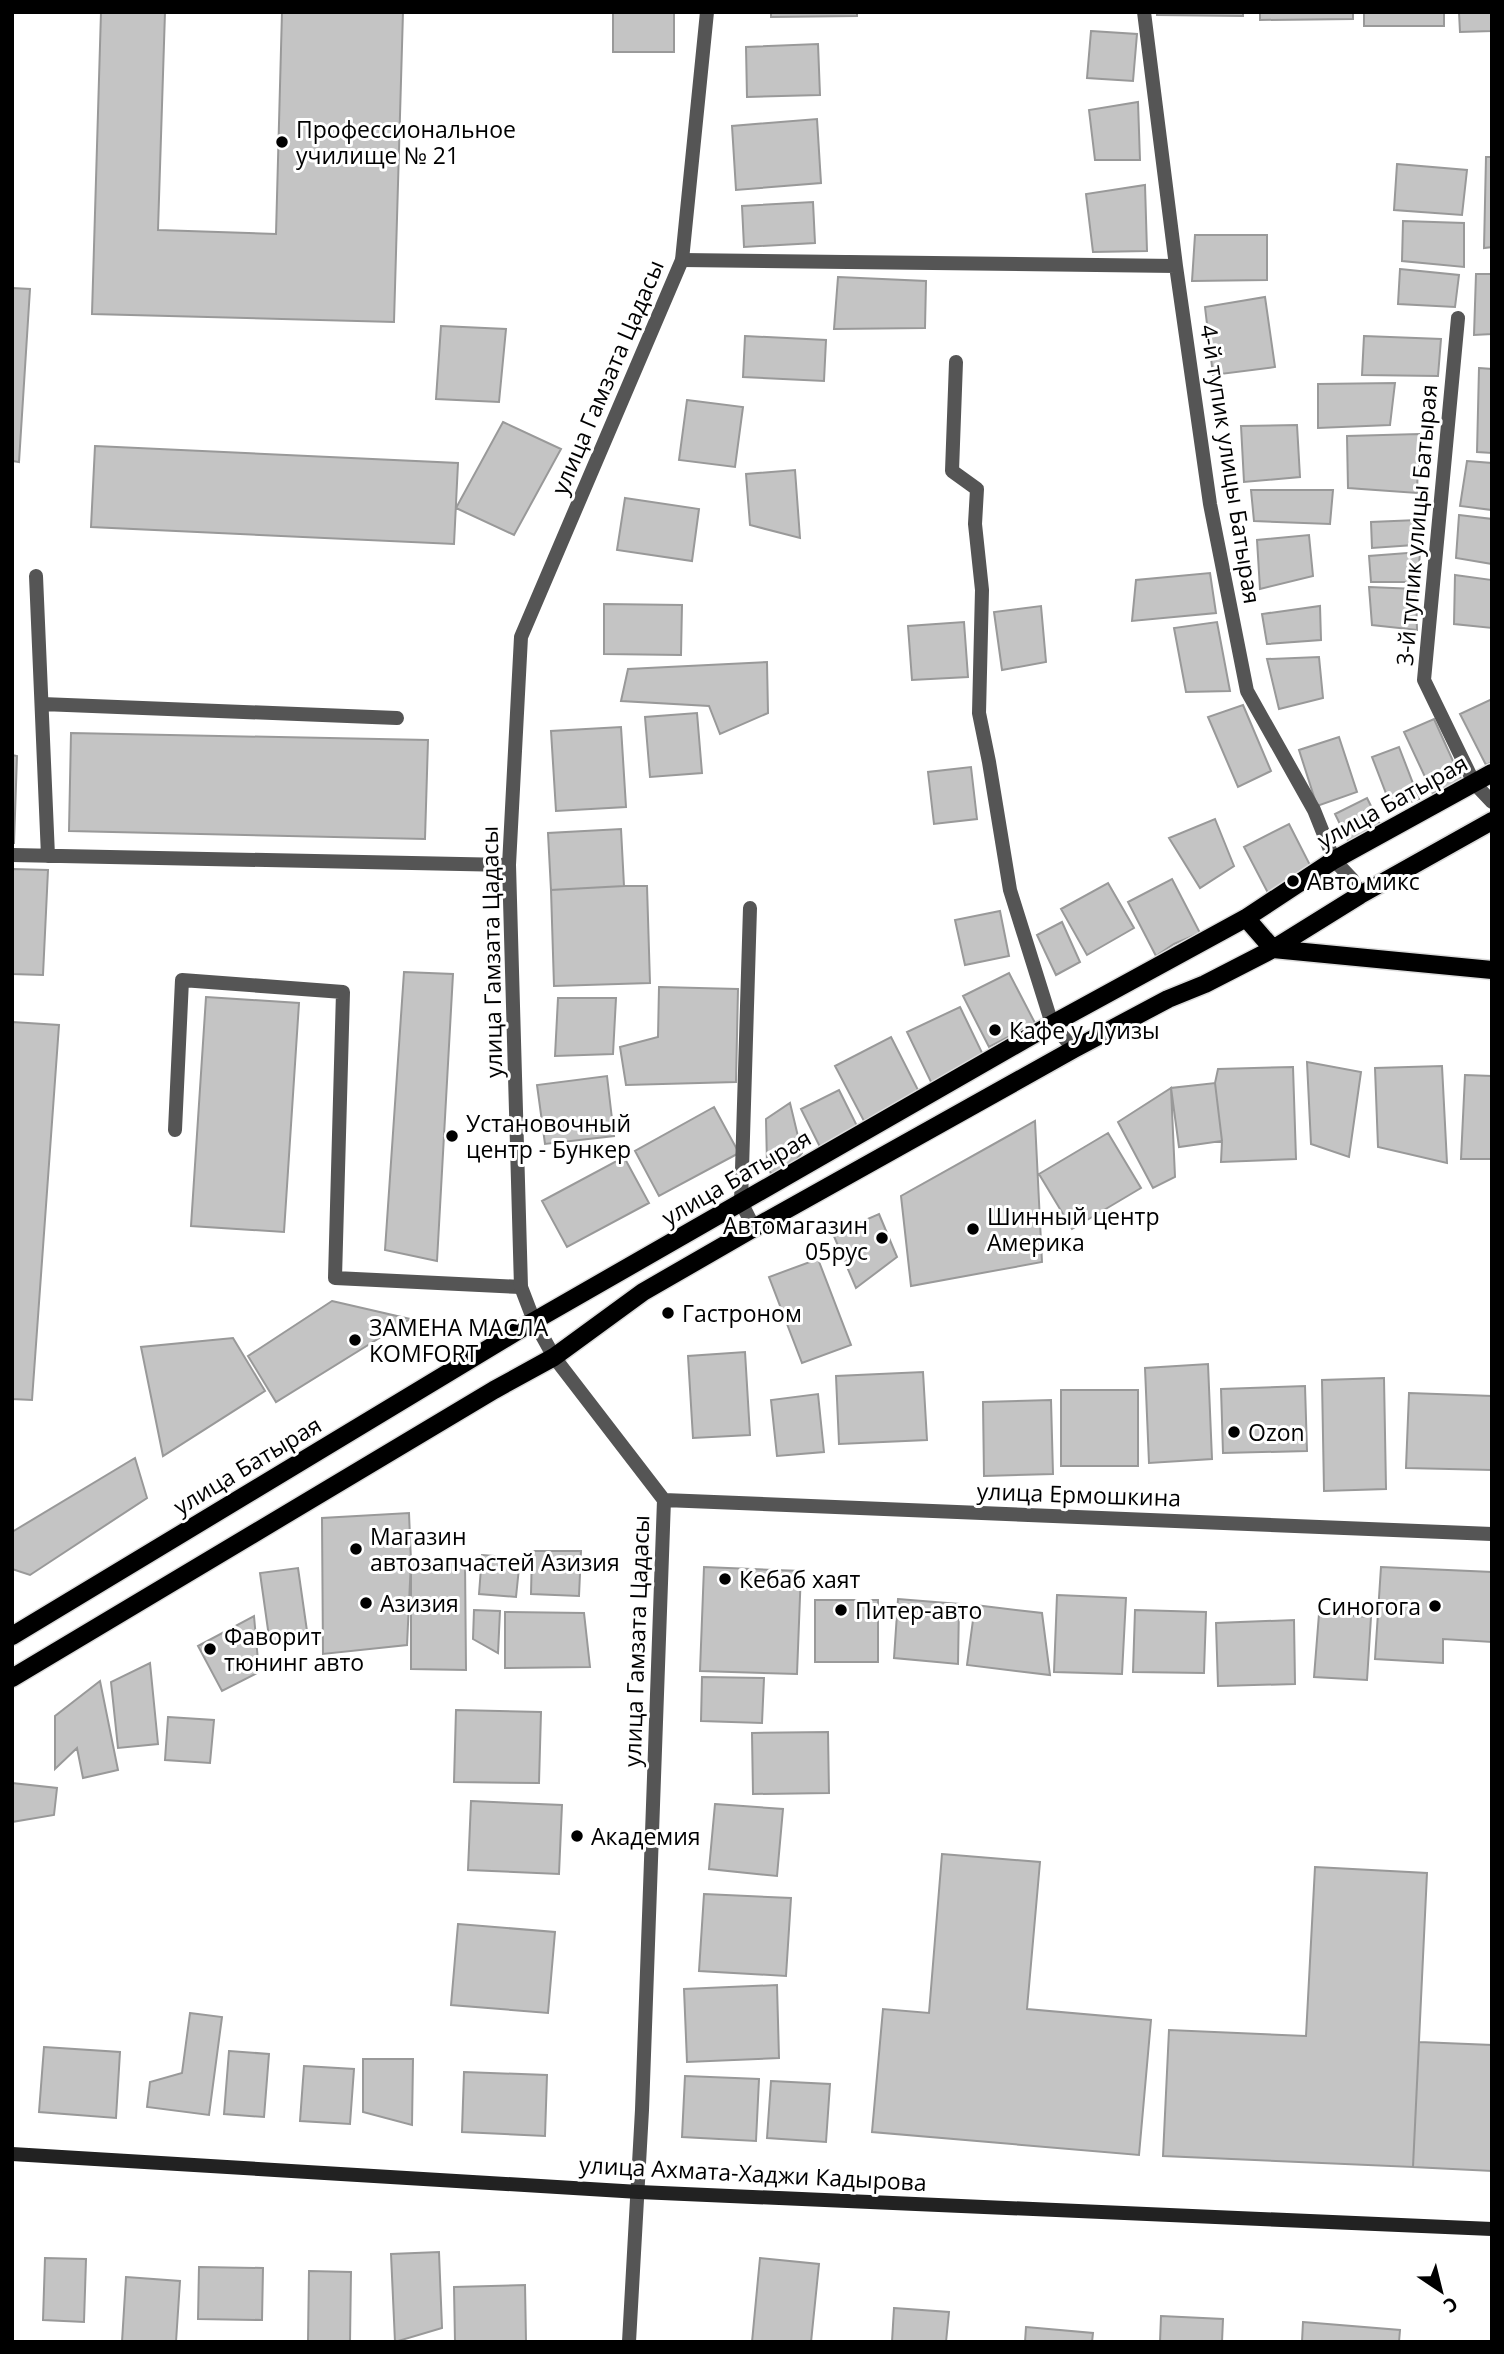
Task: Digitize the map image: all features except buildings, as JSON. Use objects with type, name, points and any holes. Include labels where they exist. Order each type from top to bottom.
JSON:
[{"type":"main road","name":"улица Батырая","points":[[12,1636],[534,1321],[1052,1024],[1246,918],[1334,860],[1492,773]]},
{"type":"main road","points":[[12,1678],[494,1390],[554,1357],[643,1292],[1074,1049],[1168,999],[1205,984],[1273,949],[1360,895],[1492,821]]},
{"type":"main road","points":[[1246,918],[1273,949],[1492,970]]},
{"type":"main road","name":"улица Ахмата-Хаджи Кадырова","points":[[12,2154],[639,2192],[1492,2229]]},
{"type":"street","name":"улица Гамзата Цадасы","points":[[629,2342],[639,2192],[664,1500],[554,1357],[534,1321],[521,1287],[509,865],[521,638],[682,260],[707,12]]},
{"type":"street","name":"4-й тупик улицы Батырая","points":[[1144,12],[1210,504],[1247,691],[1314,810],[1334,860],[1352,879],[1360,895]]},
{"type":"street","points":[[682,260],[1176,266]]},
{"type":"street","name":"3-й тупик улицы Батырая","points":[[1458,318],[1424,680],[1474,783],[1492,802]]},
{"type":"street","points":[[956,362],[952,471],[976,488],[975,524],[982,590],[979,713],[1010,890],[1052,1024],[1074,1049]]},
{"type":"street","points":[[36,576],[48,856]]},
{"type":"street","points":[[42,704],[397,718]]},
{"type":"street","points":[[12,855],[509,865]]},
{"type":"street","points":[[750,908],[741,1202],[754,1228]]},
{"type":"street","points":[[175,1130],[182,980],[343,992],[335,1278],[521,1287]]},
{"type":"street","name":"улица Ермошкина","points":[[664,1500],[1492,1534]]},
{"type":"place","name":"Профессиональное училище № 21","points":[[282,142]]},
{"type":"place","name":"Авто микс","points":[[1293,881]]},
{"type":"place","name":"Кафе у Луизы","points":[[995,1030]]},
{"type":"place","name":"Установочный центр - Бункер","points":[[452,1136]]},
{"type":"place","name":"Шинный центр Америка","points":[[973,1229]]},
{"type":"place","name":"Автомагазин 05рус","points":[[882,1238]]},
{"type":"place","name":"Гастроном","points":[[668,1313]]},
{"type":"place","name":"ЗАМЕНА МАСЛА KOMFORT","points":[[355,1340]]},
{"type":"place","name":"Ozon","points":[[1234,1432]]},
{"type":"place","name":"Магазин автозапчастей Азизия","points":[[356,1549]]},
{"type":"place","name":"Кебаб хаят","points":[[725,1579]]},
{"type":"place","name":"Азизия","points":[[366,1603]]},
{"type":"place","name":"Синогога","points":[[1435,1606]]},
{"type":"place","name":"Питер-авто","points":[[841,1610]]},
{"type":"place","name":"Фаворит тюнинг авто","points":[[210,1649]]},
{"type":"place","name":"Академия","points":[[577,1836]]}]
